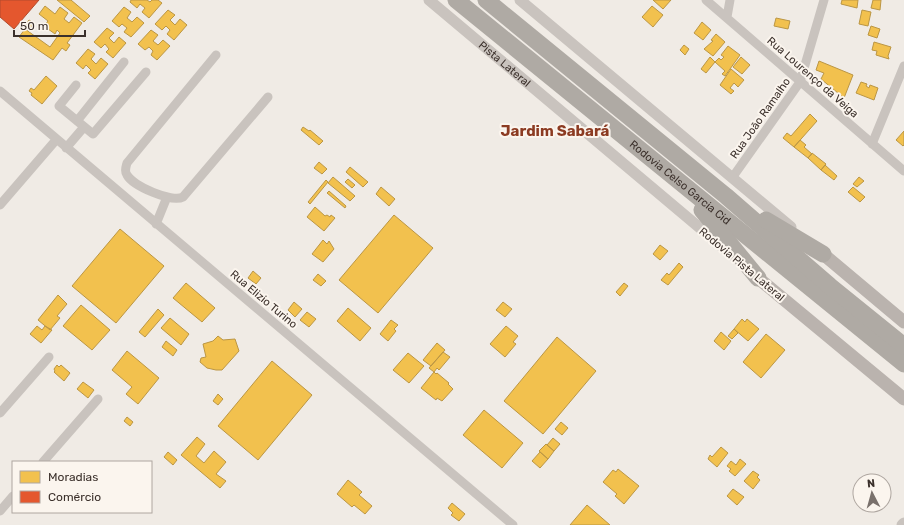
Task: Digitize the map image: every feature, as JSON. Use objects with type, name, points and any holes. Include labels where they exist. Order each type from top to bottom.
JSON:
[{"type":"highway","name":"Rodovia Celso Garcia Cid","points":[[456,0],[904,364]]},
{"type":"highway","name":"Rodovia Celso Garcia Cid","points":[[486,0],[726,196],[830,286],[904,346]]},
{"type":"highway","points":[[678,181],[758,278]]},
{"type":"highway","points":[[726,196],[823,254]]},
{"type":"main road","points":[[823,254],[904,322]]},
{"type":"main road","name":"Rodovia Pista Lateral","points":[[758,278],[904,399]]},
{"type":"street","name":"Pista Lateral","points":[[429,0],[581,128]]},
{"type":"street","points":[[520,0],[635,98],[823,254]]},
{"type":"street","name":"Rua Lourenço da Veiga","points":[[706,0],[904,171]]},
{"type":"street","points":[[727,17],[730,0]]},
{"type":"street","name":"Rua João Ramalho","points":[[732,178],[800,82],[824,0]]},
{"type":"street","points":[[216,55],[127,163],[125,168],[127,175],[143,188],[178,200],[183,198],[268,97]]},
{"type":"street","points":[[66,148],[80,124],[124,62]]},
{"type":"street","points":[[872,144],[904,66]]},
{"type":"street","points":[[76,85],[59,106],[93,134],[146,72]]},
{"type":"street","name":"Rua Elizio Turino","points":[[0,91],[56,140],[513,525]]},
{"type":"street","name":"Rodovia Pista Lateral","points":[[581,128],[758,278]]},
{"type":"street","points":[[0,205],[56,140]]},
{"type":"street","points":[[156,224],[167,197]]},
{"type":"street","points":[[0,413],[49,357]]},
{"type":"street","points":[[44,461],[98,399]]},
{"type":"street","points":[[0,511],[12,497]]},
{"type":"building: Moradias","points":[[57,0],[71,0],[90,16],[84,22]]},
{"type":"building: Moradias","points":[[131,0],[147,0],[150,2],[152,0],[158,0],[162,3],[149,18],[142,12],[145,8],[140,4],[137,8],[130,2]]},
{"type":"building: Moradias","points":[[653,0],[671,0],[663,9]]},
{"type":"building: Moradias","points":[[842,0],[858,0],[857,8],[841,4]]},
{"type":"building: Moradias","points":[[873,0],[881,0],[880,10],[871,8]]},
{"type":"building: Moradias","points":[[45,6],[55,14],[60,7],[68,13],[64,19],[69,23],[74,17],[82,23],[67,43],[70,45],[66,51],[62,48],[53,60],[19,37],[25,29],[50,47],[60,33],[57,30],[55,34],[44,26],[48,21],[39,14]]},
{"type":"building: Moradias","points":[[652,6],[663,15],[653,27],[642,17]]},
{"type":"building: Moradias","points":[[124,7],[131,12],[127,18],[132,22],[137,17],[144,23],[131,37],[124,32],[127,28],[122,24],[119,27],[112,21]]},
{"type":"building: Moradias","points":[[168,10],[175,15],[170,20],[175,25],[180,19],[187,25],[174,40],[167,34],[170,30],[166,26],[162,30],[155,24]]},
{"type":"building: Moradias","points":[[862,10],[871,12],[868,26],[859,24]]},
{"type":"building: Moradias","points":[[776,18],[790,21],[788,29],[774,26]]},
{"type":"building: Moradias","points":[[29,20],[34,23],[30,29],[25,25]]},
{"type":"building: Moradias","points":[[702,22],[711,30],[703,40],[694,33]]},
{"type":"building: Moradias","points":[[871,26],[880,29],[877,38],[868,35]]},
{"type":"building: Moradias","points":[[107,28],[114,33],[109,38],[114,43],[119,37],[126,43],[113,58],[106,52],[109,49],[105,44],[101,48],[94,42]]},
{"type":"building: Moradias","points":[[151,30],[158,35],[153,41],[158,45],[163,40],[170,46],[157,60],[151,55],[153,51],[149,47],[145,50],[138,44]]},
{"type":"building: Moradias","points":[[716,34],[725,42],[713,56],[704,49],[713,41],[711,40]]},
{"type":"building: Moradias","points":[[874,42],[891,47],[888,56],[889,59],[876,55],[877,51],[872,50]]},
{"type":"building: Moradias","points":[[684,45],[689,49],[685,55],[680,50]]},
{"type":"building: Moradias","points":[[728,46],[740,55],[725,76],[722,74],[725,71],[715,62],[719,58],[721,60],[724,57],[721,55]]},
{"type":"building: Moradias","points":[[88,49],[95,54],[91,59],[96,64],[101,58],[108,64],[95,79],[88,73],[91,70],[86,65],[83,69],[76,63]]},
{"type":"building: Moradias","points":[[710,57],[715,62],[706,73],[701,69]]},
{"type":"building: Moradias","points":[[741,57],[750,65],[742,74],[733,67]]},
{"type":"building: Moradias","points":[[819,61],[853,75],[844,98],[821,79],[824,73],[816,70]]},
{"type":"building: Moradias","points":[[731,69],[744,80],[738,87],[734,83],[730,88],[734,91],[731,94],[720,85]]},
{"type":"building: Moradias","points":[[46,76],[57,86],[42,104],[31,95],[32,93],[29,91],[31,88],[34,90]]},
{"type":"building: Moradias","points":[[861,82],[867,84],[866,86],[869,88],[870,85],[878,88],[874,100],[856,93]]},
{"type":"building: Moradias","points":[[810,114],[817,121],[794,147],[783,138],[787,133],[791,136]]},
{"type":"building: Moradias","points":[[303,127],[309,131],[310,130],[323,141],[319,145],[301,130]]},
{"type":"building: Moradias","points":[[904,131],[904,145],[903,146],[896,140]]},
{"type":"building: Moradias","points":[[800,140],[806,145],[804,147],[812,154],[808,158],[794,147]]},
{"type":"building: Moradias","points":[[812,153],[826,164],[821,170],[808,158]]},
{"type":"building: Moradias","points":[[319,162],[327,169],[322,174],[314,168]]},
{"type":"building: Moradias","points":[[825,165],[837,176],[834,180],[821,170]]},
{"type":"building: Moradias","points":[[350,167],[368,182],[363,187],[346,172]]},
{"type":"building: Moradias","points":[[333,177],[355,196],[350,201],[328,183]]},
{"type":"building: Moradias","points":[[859,177],[864,181],[857,187],[853,184]]},
{"type":"building: Moradias","points":[[348,179],[355,185],[352,188],[345,182]]},
{"type":"building: Moradias","points":[[326,180],[328,182],[310,204],[308,202]]},
{"type":"building: Moradias","points":[[381,187],[395,199],[389,206],[376,194]]},
{"type":"building: Moradias","points":[[853,187],[865,197],[860,202],[848,192]]},
{"type":"building: Moradias","points":[[329,191],[346,206],[345,208],[327,193]]},
{"type":"building: Moradias","points":[[315,207],[325,216],[327,215],[330,217],[331,215],[335,218],[324,231],[307,217]]},
{"type":"building: Moradias","points":[[394,215],[433,248],[378,313],[339,280]]},
{"type":"building: Moradias","points":[[120,229],[164,266],[116,323],[72,286]]},
{"type":"building: Moradias","points":[[323,240],[327,244],[329,241],[334,249],[323,262],[312,254]]},
{"type":"building: Moradias","points":[[660,245],[668,251],[660,260],[653,254]]},
{"type":"building: Moradias","points":[[679,263],[683,267],[668,285],[661,280],[667,273],[669,275]]},
{"type":"building: Moradias","points":[[253,271],[261,278],[256,284],[248,278]]},
{"type":"building: Moradias","points":[[318,274],[326,281],[321,286],[313,280]]},
{"type":"building: Moradias","points":[[186,283],[215,308],[202,322],[173,298]]},
{"type":"building: Moradias","points":[[624,283],[628,286],[620,296],[616,292]]},
{"type":"building: Moradias","points":[[58,295],[67,304],[57,316],[60,318],[50,330],[38,320]]},
{"type":"building: Moradias","points":[[294,302],[302,309],[295,317],[288,310]]},
{"type":"building: Moradias","points":[[503,302],[512,309],[505,317],[496,310]]},
{"type":"building: Moradias","points":[[81,305],[110,330],[92,350],[63,326]]},
{"type":"building: Moradias","points":[[348,308],[371,328],[360,341],[337,321]]},
{"type":"building: Moradias","points":[[158,309],[164,315],[145,337],[139,332]]},
{"type":"building: Moradias","points":[[307,312],[316,319],[309,327],[300,320]]},
{"type":"building: Moradias","points":[[170,318],[189,334],[181,345],[161,328]]},
{"type":"building: Moradias","points":[[742,319],[745,322],[747,319],[759,329],[748,341],[734,329]]},
{"type":"building: Moradias","points":[[391,320],[398,325],[394,329],[396,331],[388,341],[380,334]]},
{"type":"building: Moradias","points":[[37,326],[42,330],[45,326],[52,330],[41,343],[30,334]]},
{"type":"building: Moradias","points":[[506,326],[518,336],[513,342],[516,344],[505,357],[490,344]]},
{"type":"building: Moradias","points":[[734,329],[738,333],[732,339],[728,336]]},
{"type":"building: Moradias","points":[[721,332],[731,341],[724,350],[714,341]]},
{"type":"building: Moradias","points":[[766,334],[785,350],[761,378],[743,362]]},
{"type":"building: Moradias","points":[[218,336],[223,340],[235,339],[239,351],[222,370],[207,368],[200,362],[201,358],[206,357],[203,344],[213,341]]},
{"type":"building: Moradias","points":[[557,337],[596,371],[543,434],[504,401]]},
{"type":"building: Moradias","points":[[166,341],[177,350],[173,356],[162,347]]},
{"type":"building: Moradias","points":[[437,343],[445,350],[431,366],[423,360]]},
{"type":"building: Moradias","points":[[127,351],[159,378],[138,404],[126,394],[132,387],[112,370]]},
{"type":"building: Moradias","points":[[443,352],[450,357],[439,370],[437,368],[434,372],[429,368]]},
{"type":"building: Moradias","points":[[408,353],[424,366],[409,383],[393,370]]},
{"type":"building: Moradias","points":[[272,361],[312,395],[258,460],[218,426]]},
{"type":"building: Moradias","points":[[57,365],[59,367],[61,365],[70,373],[64,381],[54,372]]},
{"type":"building: Moradias","points":[[434,372],[449,383],[448,384],[453,389],[442,401],[437,398],[436,400],[421,388]]},
{"type":"building: Moradias","points":[[83,382],[94,390],[88,398],[77,389]]},
{"type":"building: Moradias","points":[[218,394],[223,399],[218,405],[213,401]]},
{"type":"building: Moradias","points":[[484,410],[523,443],[502,468],[463,435]]},
{"type":"building: Moradias","points":[[127,417],[133,422],[130,426],[124,421]]},
{"type":"building: Moradias","points":[[561,422],[568,428],[562,435],[555,429]]},
{"type":"building: Moradias","points":[[197,437],[205,444],[196,456],[204,463],[214,451],[226,462],[216,474],[226,481],[220,488],[181,455]]},
{"type":"building: Moradias","points":[[553,438],[560,444],[554,451],[547,445]]},
{"type":"building: Moradias","points":[[546,444],[554,451],[548,459],[539,451]]},
{"type":"building: Moradias","points":[[721,447],[728,453],[717,467],[708,459],[710,455],[712,457]]},
{"type":"building: Moradias","points":[[168,452],[177,460],[173,465],[164,457]]},
{"type":"building: Moradias","points":[[540,452],[548,459],[540,468],[532,461]]},
{"type":"building: Moradias","points":[[740,459],[746,464],[735,476],[729,471],[731,469],[727,466],[731,461],[736,465]]},
{"type":"building: Moradias","points":[[618,469],[639,486],[624,504],[615,496],[617,494],[603,482],[613,470],[616,472]]},
{"type":"building: Moradias","points":[[753,471],[759,475],[757,477],[760,480],[753,489],[744,481]]},
{"type":"building: Moradias","points":[[348,480],[362,492],[359,495],[372,506],[365,514],[354,505],[352,507],[337,494]]},
{"type":"building: Moradias","points":[[733,489],[744,497],[737,505],[727,496]]},
{"type":"building: Moradias","points":[[452,503],[465,514],[459,521],[451,515],[453,513],[448,508]]},
{"type":"building: Moradias","points":[[587,505],[610,525],[570,525]]},
{"type":"building: Comércio","points":[[0,0],[39,0],[14,29],[0,17]]},
{"type":"district","name":"Jardim Sabará","points":[[555,131]]}]
